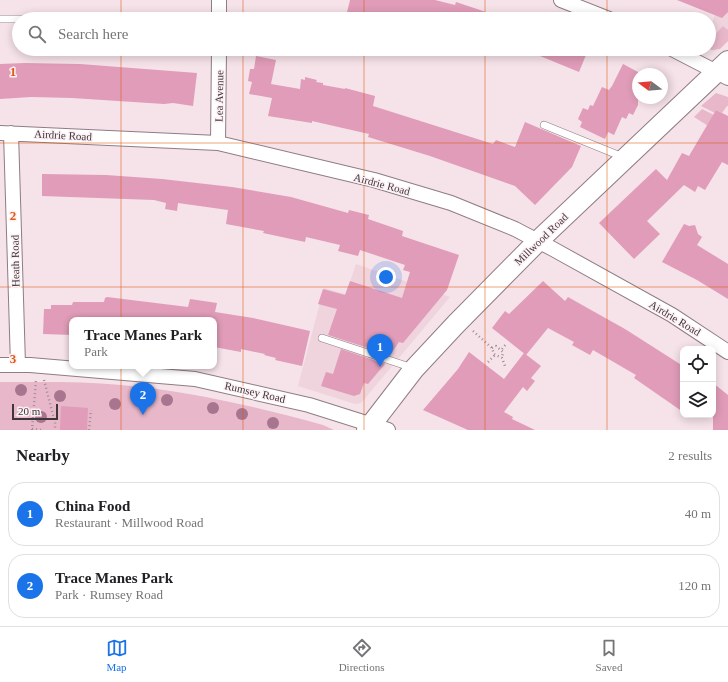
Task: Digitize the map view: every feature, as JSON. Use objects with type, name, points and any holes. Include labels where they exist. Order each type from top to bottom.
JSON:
[{"type":"street","points":[[219,0],[220,12]]},
{"type":"street","points":[[561,0],[591,12]]},
{"type":"street","name":"Lea Avenue","points":[[218,143],[220,56]]},
{"type":"street","points":[[689,56],[724,70]]},
{"type":"street","name":"Millwood Road","points":[[375,428],[414,369],[538,241],[724,70]]},
{"type":"street","name":"Airdrie Road","points":[[6,133],[218,143],[374,180],[450,203],[516,229],[652,304],[728,352]]},
{"type":"street","name":"Heath Road","points":[[6,133],[18,365]]},
{"type":"street","name":"Rumsey Road","points":[[0,365],[18,365],[194,379],[293,401],[375,428]]},
{"type":"lane","points":[[0,19],[12,19]]},
{"type":"lane","points":[[544,125],[627,159]]},
{"type":"lane","points":[[322,338],[414,369]]},
{"type":"path","points":[[470,330],[492,348],[495,355],[502,358]]},
{"type":"path","points":[[505,366],[502,358],[502,349],[507,343]]},
{"type":"path","points":[[492,348],[496,346],[502,349]]},
{"type":"path","points":[[488,362],[495,355]]},
{"type":"path","points":[[36,380],[32,430],[42,430]]},
{"type":"path","points":[[43,380],[56,423],[55,429]]},
{"type":"path","points":[[89,430],[91,410]]},
{"type":"shaded area","points":[[721,0],[728,0],[728,41],[716,50],[716,12]]},
{"type":"shaded area","points":[[723,26],[728,30],[728,41],[720,49],[716,49],[716,34]]},
{"type":"shaded area","points":[[716,93],[728,97],[728,106],[722,113],[716,110],[715,113],[701,106]]},
{"type":"shaded area","points":[[702,109],[714,115],[713,129],[694,117]]},
{"type":"shaded area","points":[[356,264],[450,297],[361,403],[355,404],[298,386],[324,288],[346,294]]},
{"type":"shaded area","points":[[0,382],[91,383],[172,391],[223,400],[273,412],[323,425],[334,430],[0,430]]},
{"type":"building","points":[[350,0],[435,0],[455,5],[456,2],[486,12],[347,12]]},
{"type":"building","points":[[677,0],[728,0],[728,12],[722,18],[716,16],[716,12],[707,12]]},
{"type":"building","points":[[256,56],[276,60],[271,84],[300,89],[301,79],[305,80],[305,77],[317,80],[316,82],[323,83],[323,85],[345,88],[375,96],[373,106],[493,144],[496,140],[515,147],[525,122],[581,146],[572,167],[535,205],[515,186],[430,156],[368,137],[369,134],[312,121],[312,123],[268,116],[272,98],[249,94],[252,82],[248,81],[250,69],[254,69]]},
{"type":"building","points":[[540,56],[586,56],[579,72]]},
{"type":"building","points":[[0,64],[80,64],[197,73],[193,106],[173,103],[164,104],[72,98],[31,97],[0,99]]},
{"type":"building","points":[[623,64],[632,69],[632,104],[638,105],[633,115],[629,113],[626,119],[622,117],[614,135],[608,132],[605,139],[580,127],[582,122],[578,119],[583,108],[588,110],[590,105],[593,106],[602,87],[609,90]]},
{"type":"building","points":[[716,110],[728,116],[728,165],[722,162],[705,190],[698,186],[695,192],[684,185],[647,221],[660,234],[634,259],[599,223],[656,169],[667,180],[682,153],[689,156]]},
{"type":"building","points":[[42,174],[106,175],[162,179],[232,187],[291,197],[348,213],[349,210],[369,215],[368,219],[403,231],[402,236],[459,255],[447,290],[403,343],[399,342],[390,355],[328,335],[337,309],[318,304],[323,289],[345,295],[350,281],[402,298],[410,272],[403,270],[405,265],[360,250],[358,256],[338,251],[340,245],[306,237],[305,242],[263,233],[264,231],[226,224],[228,210],[178,203],[177,211],[165,209],[166,203],[154,200],[42,196]]},
{"type":"building","points":[[684,224],[689,226],[695,225],[698,234],[702,237],[697,245],[728,264],[728,299],[697,280],[662,262]]},
{"type":"building","points":[[543,281],[565,301],[568,297],[625,329],[680,364],[680,410],[634,378],[636,375],[593,350],[590,355],[572,345],[574,342],[548,328],[526,355],[492,328],[505,311],[509,314]]},
{"type":"building","points":[[107,297],[188,307],[190,299],[217,303],[215,312],[253,318],[310,331],[302,366],[275,360],[276,358],[264,355],[265,354],[241,349],[241,352],[217,348],[217,317],[69,317],[69,335],[43,334],[44,309],[51,309],[51,305],[72,305],[73,302],[104,302],[105,298]]},
{"type":"building","points":[[341,349],[385,364],[368,384],[364,383],[360,394],[354,396],[321,386],[326,372],[333,374]]},
{"type":"building","points":[[469,352],[504,379],[524,353],[541,366],[531,378],[535,381],[527,391],[523,387],[504,412],[513,417],[512,419],[535,430],[468,430],[423,410],[458,369]]},
{"type":"building","points":[[716,385],[728,395],[728,430],[713,430],[713,418],[716,418]]},
{"type":"building","points":[[61,406],[88,408],[87,430],[60,430]]},
{"type":"place","name":"China Food","points":[[380,367]]},
{"type":"place","name":"Trace Manes Park","points":[[143,415]]}]
